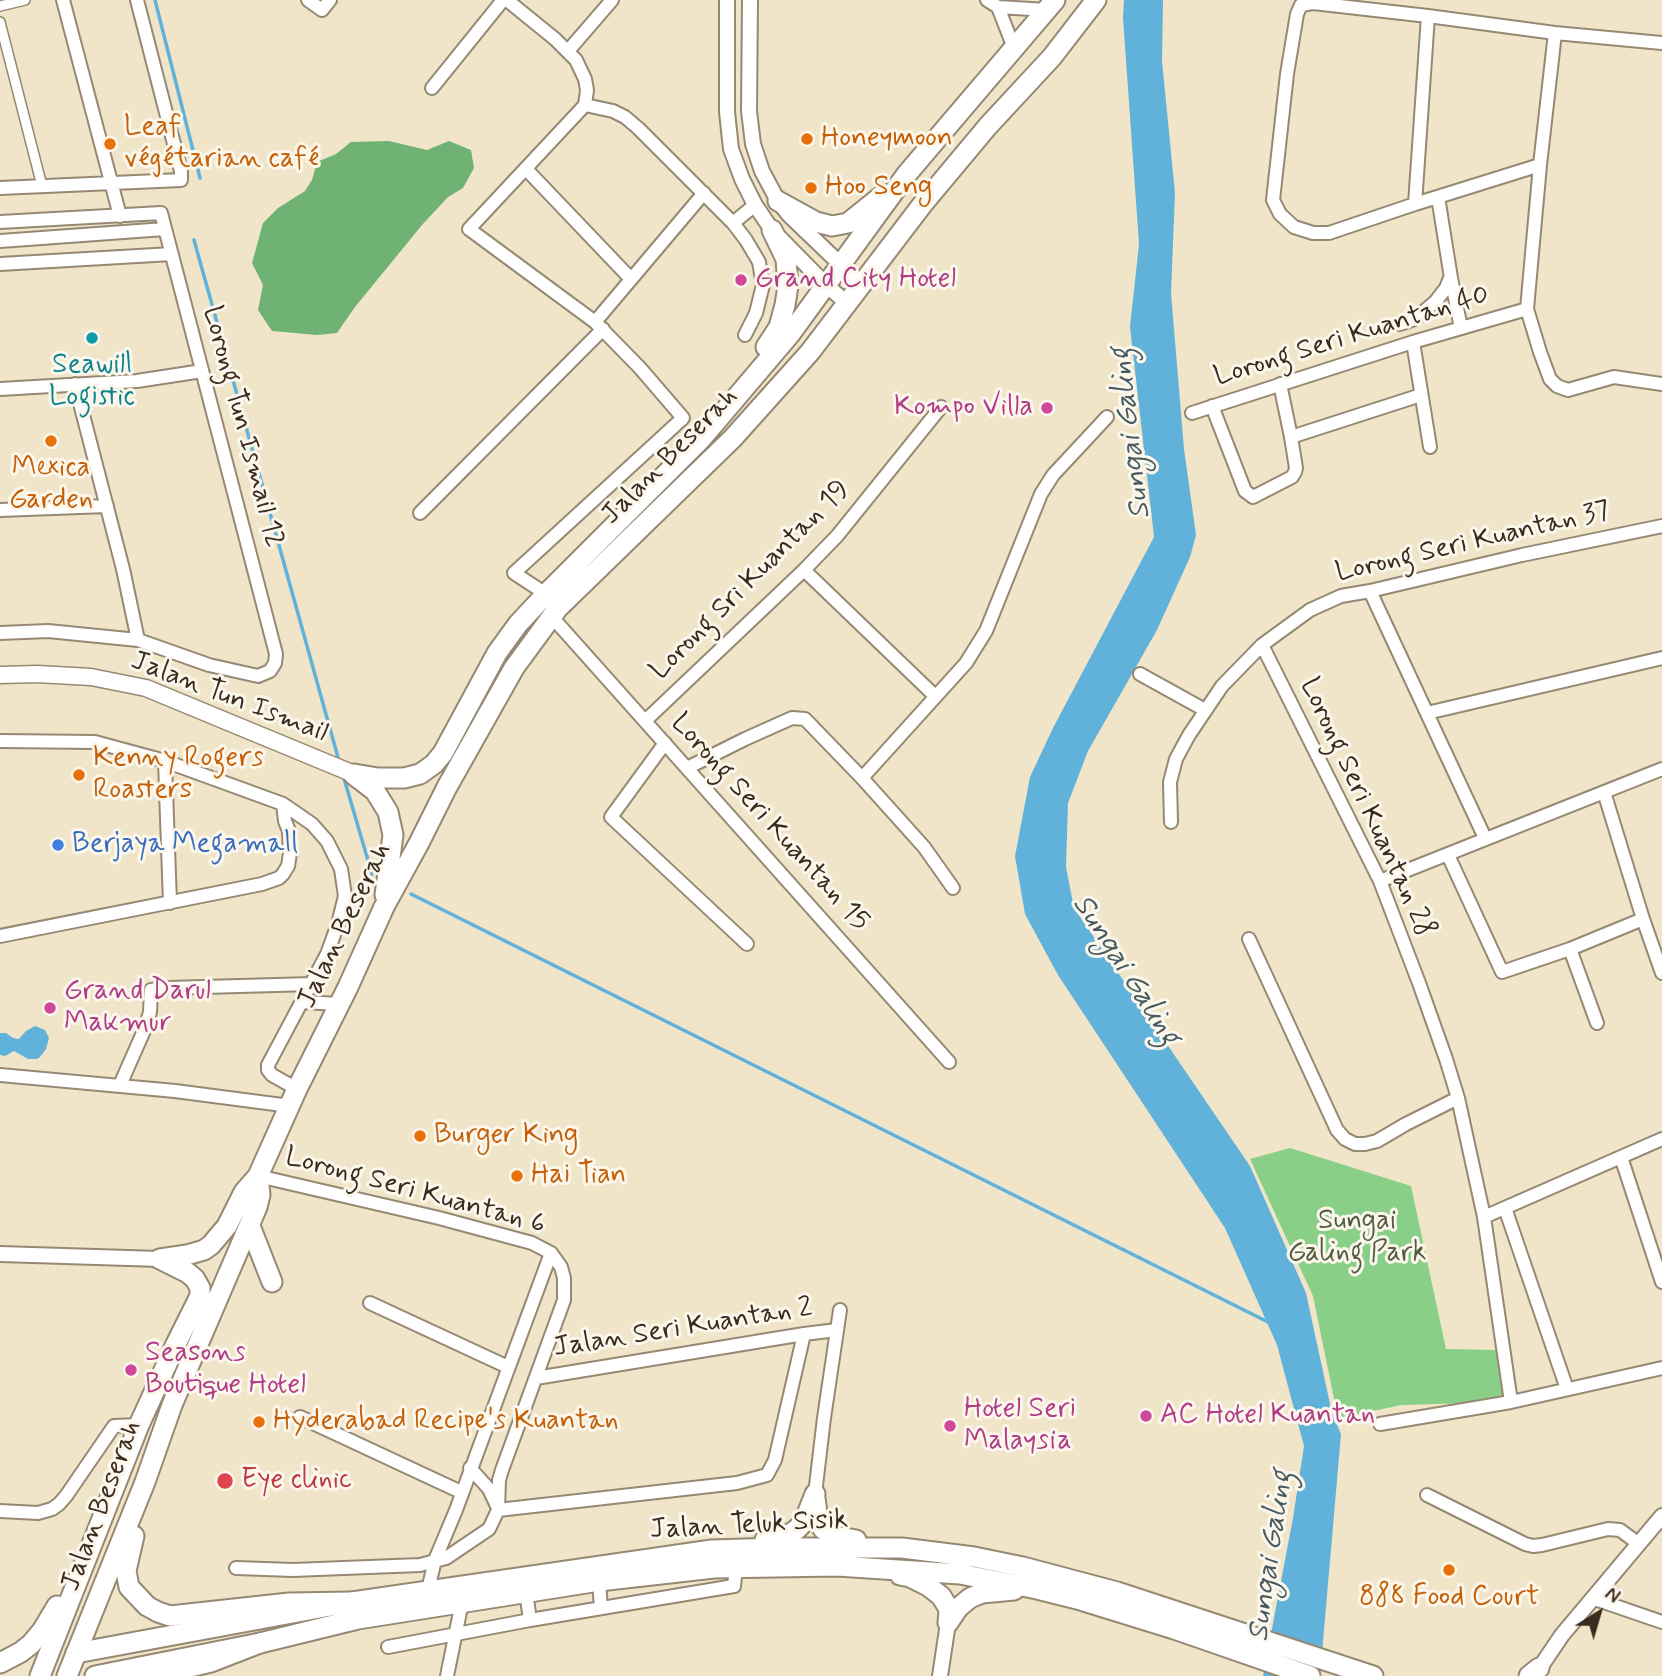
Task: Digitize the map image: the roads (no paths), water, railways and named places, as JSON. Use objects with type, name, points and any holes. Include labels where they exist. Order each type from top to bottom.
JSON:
[{"type":"main road","name":"Jalan Beserah","points":[[67,1676],[145,1482],[172,1405],[250,1226],[260,1195],[258,1176],[384,907],[447,786],[514,668],[558,608],[733,438],[810,352],[922,205],[988,126],[1052,57],[1096,0]]},
{"type":"main road","name":"Jalan Beserah","points":[[350,773],[378,778],[404,778],[419,774],[434,764],[497,653],[518,624],[701,439],[790,333],[906,175],[1051,5]]},
{"type":"main road","points":[[778,201],[816,222],[832,226],[848,223],[906,175]]},
{"type":"main road","points":[[735,399],[779,327],[785,305],[788,285],[786,259],[772,230]]},
{"type":"main road","name":"Jalan Tun Ismail","points":[[3,673],[91,677],[146,688],[350,773]]},
{"type":"main road","points":[[350,773],[375,791],[388,812],[393,835],[384,907]]},
{"type":"main road","points":[[160,1259],[187,1255],[211,1245],[226,1226],[244,1192],[258,1176]]},
{"type":"main road","points":[[250,1226],[272,1282]]},
{"type":"main road","name":"Jalan Beserah","points":[[43,1667],[139,1425],[200,1296],[200,1288],[195,1279],[160,1259]]},
{"type":"main road","points":[[172,1405],[166,1451],[133,1538],[126,1571],[129,1587],[138,1598],[147,1606],[170,1616],[289,1603],[352,1602]]},
{"type":"main road","points":[[815,1494],[818,1521],[823,1529],[835,1536],[902,1548]]},
{"type":"main road","points":[[712,1550],[788,1535],[804,1522],[815,1494]]},
{"type":"main road","points":[[0,1663],[21,1652],[42,1631],[106,1507]]},
{"type":"main road","name":"Jalan Teluk Sisik","points":[[0,1673],[43,1667],[76,1653],[352,1602],[712,1550],[902,1548],[974,1557],[1023,1567],[1117,1592],[1240,1643],[1310,1676]]},
{"type":"main road","name":"Jalan Teluk Sisik","points":[[95,1676],[260,1643],[358,1619],[599,1581],[714,1568],[735,1577],[837,1566],[960,1574],[1037,1589],[1174,1629],[1335,1663],[1373,1676]]},
{"type":"main road","points":[[864,1567],[910,1577],[928,1586],[941,1596],[949,1609],[948,1623]]},
{"type":"main road","points":[[948,1623],[958,1608],[970,1598],[982,1593],[1037,1589]]},
{"type":"main road","points":[[152,1676],[211,1662],[260,1643]]},
{"type":"street","points":[[0,6],[24,0]]},
{"type":"street","points":[[0,222],[120,216],[64,0]]},
{"type":"street","points":[[0,188],[181,180],[137,0]]},
{"type":"street","points":[[308,0],[326,5]]},
{"type":"street","points":[[432,88],[505,0],[576,60],[585,79],[585,105],[470,229],[599,326],[683,418],[514,573],[546,593]]},
{"type":"street","points":[[568,51],[612,0]]},
{"type":"street","points":[[727,0],[727,112],[731,149],[742,179],[772,230],[826,285],[848,303]]},
{"type":"street","points":[[750,0],[749,111],[753,144],[762,171],[789,215],[861,284]]},
{"type":"street","points":[[1540,165],[1329,233],[1313,233],[1294,228],[1280,214],[1273,201],[1287,74],[1297,14],[1301,5],[1313,3],[1555,33],[1662,43]]},
{"type":"street","points":[[1014,48],[992,4],[1051,5]]},
{"type":"street","points":[[1415,204],[1429,16]]},
{"type":"street","points":[[0,22],[42,186]]},
{"type":"street","points":[[1555,33],[1527,309],[1540,352],[1550,379],[1557,386],[1568,390],[1614,377],[1662,384]]},
{"type":"street","points":[[585,105],[597,106],[625,117],[733,223],[759,262],[763,285],[756,313],[745,335]]},
{"type":"street","points":[[526,169],[631,279]]},
{"type":"street","points":[[420,513],[599,326],[631,279],[704,193]]},
{"type":"street","points":[[1438,197],[1461,328]]},
{"type":"street","points":[[733,223],[755,205]]},
{"type":"street","name":"Lorong Tun Ismail 12","points":[[120,216],[160,212],[276,654],[275,663],[270,671],[258,676],[209,665],[138,640]]},
{"type":"street","points":[[0,241],[165,229]]},
{"type":"street","points":[[0,264],[172,254]]},
{"type":"street","points":[[1400,324],[1415,319],[1436,301],[1451,278]]},
{"type":"street","name":"Lorong Seri Kuantan 40","points":[[1192,414],[1413,342],[1527,309]]},
{"type":"street","points":[[1413,342],[1430,447]]},
{"type":"street","points":[[0,389],[137,380],[202,371]]},
{"type":"street","points":[[0,633],[48,631],[138,640],[75,384]]},
{"type":"street","points":[[1212,406],[1245,491],[1253,497],[1292,477],[1296,468],[1280,384]]},
{"type":"street","points":[[1291,436],[1421,395]]},
{"type":"street","name":"Lorong Sri Kuantan 19","points":[[645,721],[837,536],[941,407]]},
{"type":"street","points":[[862,778],[966,663],[986,631],[1041,494],[1053,475],[1107,417]]},
{"type":"street","points":[[0,510],[107,506]]},
{"type":"street","name":"Lorong Seri Kuantan 37","points":[[1171,822],[1170,782],[1176,759],[1205,710],[1222,686],[1262,645],[1310,610],[1341,596],[1662,526]]},
{"type":"street","points":[[804,570],[935,696]]},
{"type":"street","points":[[1370,591],[1485,838]]},
{"type":"street","name":"Lorong Seri Kuantan 15","points":[[552,617],[949,1062]]},
{"type":"street","name":"Lorong Seri Kuantan 28","points":[[1262,645],[1380,881],[1419,983],[1458,1098],[1484,1217],[1511,1402]]},
{"type":"street","points":[[1427,713],[1662,658]]},
{"type":"street","points":[[1140,674],[1205,710]]},
{"type":"street","points":[[687,768],[792,718],[805,719],[924,847],[953,888]]},
{"type":"street","points":[[0,741],[95,742],[164,761],[283,804],[305,818],[327,841],[341,869],[345,896],[338,924],[327,954],[268,1065],[268,1070],[294,1098]]},
{"type":"street","points":[[665,743],[611,817],[747,944]]},
{"type":"street","points":[[164,761],[170,903]]},
{"type":"street","points":[[1380,881],[1662,769]]},
{"type":"street","points":[[1604,792],[1662,973]]},
{"type":"street","points":[[0,936],[262,884],[279,878],[288,866],[290,853],[289,831],[283,804]]},
{"type":"street","points":[[1448,855],[1502,972],[1570,949],[1643,919]]},
{"type":"street","points":[[1249,939],[1337,1130],[1345,1139],[1355,1144],[1377,1141],[1458,1098]]},
{"type":"street","points":[[1570,949],[1597,1023]]},
{"type":"street","points":[[120,1086],[146,1026],[151,990],[312,984]]},
{"type":"street","points":[[302,1002],[339,1004]]},
{"type":"street","points":[[0,1075],[175,1091],[294,1098]]},
{"type":"street","points":[[1484,1217],[1662,1139]]},
{"type":"street","points":[[1621,1157],[1662,1282]]},
{"type":"street","name":"Lorong Seri Kuantan 6","points":[[258,1176],[488,1231],[532,1243],[551,1253],[561,1267],[564,1300],[536,1378]]},
{"type":"street","points":[[1505,1208],[1567,1389]]},
{"type":"street","points":[[428,1590],[435,1560],[551,1253]]},
{"type":"street","points":[[0,1254],[160,1259]]},
{"type":"street","points":[[370,1303],[508,1367]]},
{"type":"street","points":[[815,1494],[840,1310]]},
{"type":"street","name":"Jalan Seri Kuantan 2","points":[[536,1378],[837,1330]]},
{"type":"street","name":"Jalan Teluk Sisik","points":[[498,1510],[737,1483],[767,1475],[775,1461],[804,1334]]},
{"type":"street","points":[[1380,1424],[1511,1402],[1662,1368]]},
{"type":"street","points":[[236,1568],[293,1570],[420,1565],[446,1558],[489,1529],[498,1510],[499,1480],[536,1378]]},
{"type":"street","points":[[300,1417],[461,1492]]},
{"type":"street","points":[[0,1511],[38,1513],[52,1509],[66,1496],[114,1426],[139,1425]]},
{"type":"street","points":[[470,1468],[489,1489],[498,1510]]},
{"type":"street","points":[[1427,1496],[1525,1544],[1542,1545],[1608,1529],[1620,1530],[1639,1544]]},
{"type":"street","points":[[1535,1674],[1562,1635],[1662,1516]]},
{"type":"street","points":[[388,1647],[601,1608],[735,1577]]},
{"type":"street","points":[[599,1581],[601,1608]]},
{"type":"street","points":[[526,1592],[530,1620]]},
{"type":"street","points":[[1592,1598],[1662,1622]]},
{"type":"street","points":[[447,1676],[463,1602]]},
{"type":"street","points":[[940,1676],[948,1623]]},
{"type":"water","points":[[1124,0],[1163,0],[1162,61],[1175,193],[1171,293],[1184,449],[1196,535],[1190,557],[1157,630],[1088,751],[1068,803],[1066,867],[1074,908],[1250,1166],[1306,1293],[1332,1413],[1341,1434],[1320,1676],[1263,1676],[1304,1446],[1277,1345],[1225,1228],[1058,975],[1025,914],[1015,856],[1030,777],[1154,537],[1130,327],[1139,244],[1123,18]]},
{"type":"water","points":[[35,1026],[45,1030],[49,1038],[40,1057],[28,1059],[14,1051],[5,1056],[0,1055],[0,1033],[19,1039]]},
{"type":"waterway","points":[[155,0],[200,178]]},
{"type":"waterway","points":[[194,240],[339,761]]},
{"type":"waterway","points":[[343,775],[372,874]]},
{"type":"waterway","points":[[411,894],[1270,1323]]},
{"type":"place","name":"Honeymoon","points":[[807,139]]},
{"type":"place","name":"Leaf végétarian café","points":[[110,144]]},
{"type":"place","name":"Hoo Seng","points":[[811,188]]},
{"type":"place","name":"Grand City Hotel","points":[[741,280]]},
{"type":"place","name":"Seawill Logistic","points":[[92,338]]},
{"type":"place","name":"Kompo Villa","points":[[1047,408]]},
{"type":"place","name":"Mexica Garden","points":[[51,441]]},
{"type":"place","name":"Kenny Rogers Roasters","points":[[79,775]]},
{"type":"place","name":"Berjaya Megamall","points":[[58,845]]},
{"type":"place","name":"Grand Darul Makmur","points":[[50,1008]]},
{"type":"place","name":"Burger King","points":[[420,1136]]},
{"type":"place","name":"Hai Tian","points":[[517,1176]]},
{"type":"place","name":"Seasons Boutique Hotel","points":[[131,1370]]},
{"type":"place","name":"AC Hotel Kuantan","points":[[1146,1416]]},
{"type":"place","name":"Hyderabad Recipe's Kuantan","points":[[259,1422]]},
{"type":"place","name":"Hotel Seri Malaysia","points":[[950,1426]]},
{"type":"place","name":"Eye clinic","points":[[225,1481]]},
{"type":"place","name":"888 Food Court","points":[[1449,1570]]},
{"type":"water label","name":"Sungai Galing","points":[[1132,433]]},
{"type":"water label","name":"Sungai Galing","points":[[1125,971]]},
{"type":"water label","name":"Sungai Galing","points":[[1272,1556]]},
{"type":"park label","name":"Sungai Galing Park","points":[[1357,1238]]}]
